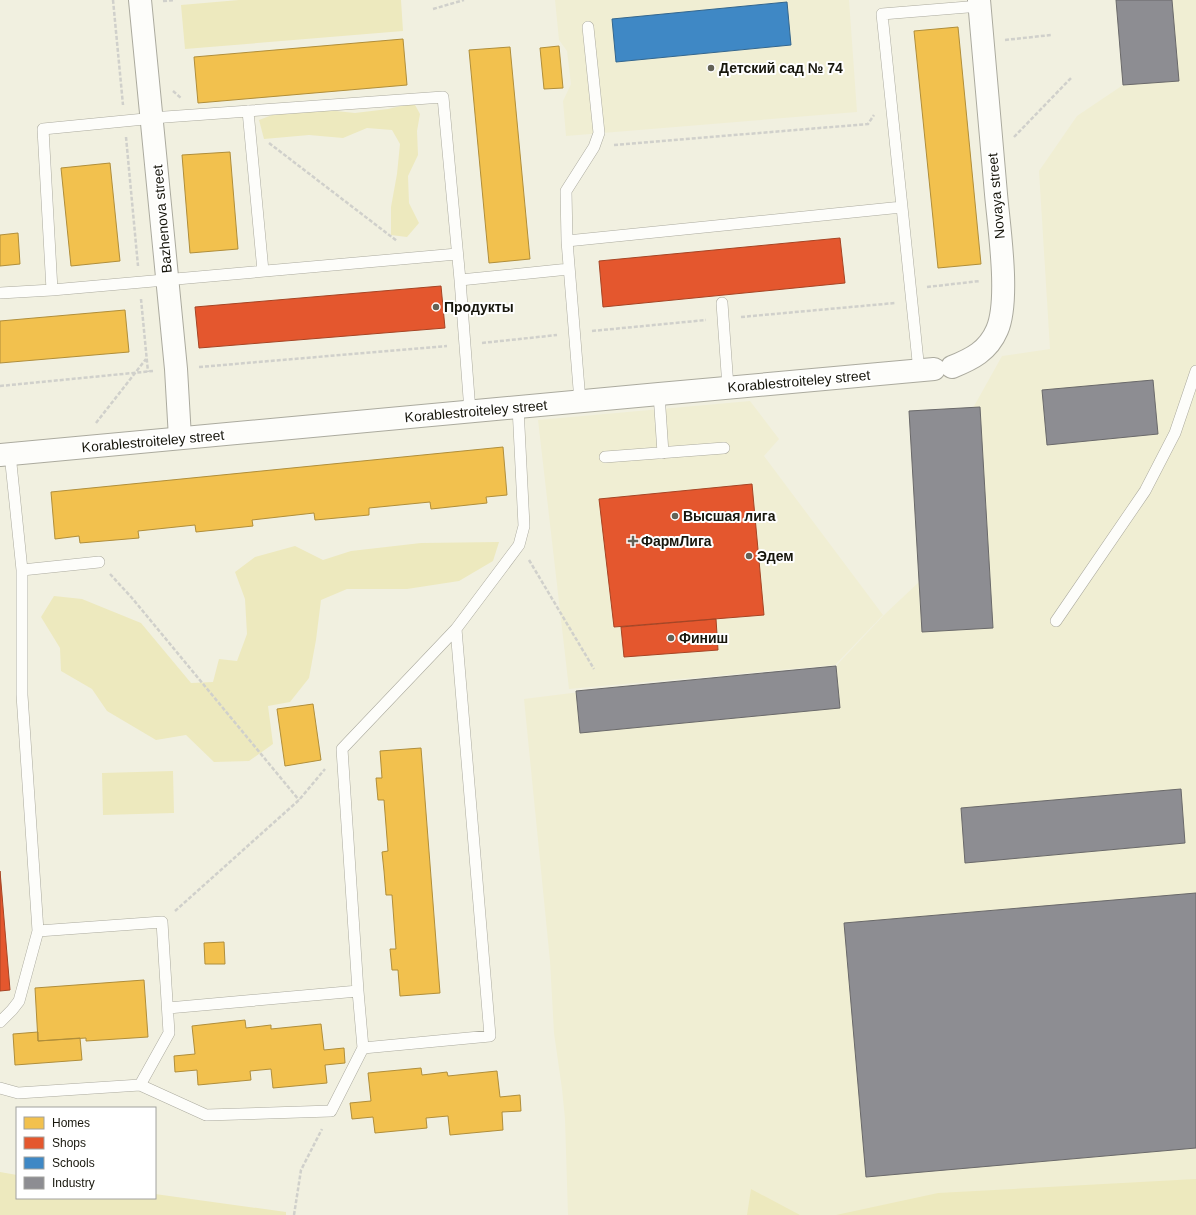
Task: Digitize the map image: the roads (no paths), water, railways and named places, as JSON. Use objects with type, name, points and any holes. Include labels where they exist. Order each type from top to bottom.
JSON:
[{"type":"street","name":"Bazhenova street","points":[[140,0],[176,369],[180,438]]},
{"type":"street","name":"Novaya street","points":[[935,369],[969,360],[982,352],[991,342],[998,329],[1002,312],[1003,278],[980,3]]},
{"type":"street","name":"Korablestroiteley street","points":[[5,454],[935,369]]},
{"type":"lane","points":[[935,369],[911,288],[882,14],[980,3]]},
{"type":"lane","points":[[580,401],[567,241],[566,191],[594,147],[599,133],[588,27]]},
{"type":"lane","points":[[52,290],[43,129],[152,118],[443,97],[460,280],[470,411]]},
{"type":"lane","points":[[248,111],[263,271]]},
{"type":"lane","points":[[567,241],[902,207]]},
{"type":"lane","points":[[0,293],[52,290],[457,254]]},
{"type":"lane","points":[[460,280],[569,269]]},
{"type":"lane","points":[[722,303],[728,387]]},
{"type":"lane","points":[[1056,621],[1145,491],[1175,433],[1196,371]]},
{"type":"lane","points":[[659,394],[664,453]]},
{"type":"lane","points":[[0,1088],[18,1093],[140,1085],[206,1115],[331,1111],[363,1048],[342,749],[456,629],[519,545],[524,526],[518,407]]},
{"type":"lane","points":[[605,457],[724,448]]},
{"type":"lane","points":[[0,1022],[12,1010],[18,1001],[38,931],[22,695],[22,570],[5,454]]},
{"type":"lane","points":[[22,570],[99,562]]},
{"type":"lane","points":[[363,1048],[490,1036],[456,629]]},
{"type":"lane","points":[[38,931],[162,922],[169,1033],[140,1085]]},
{"type":"lane","points":[[168,1008],[358,991]]},
{"type":"place","name":"Детский сад № 74","points":[[711,68]]},
{"type":"place","name":"Продукты","points":[[436,307]]},
{"type":"place","name":"Высшая лига","points":[[675,516]]},
{"type":"place","name":"ФармЛига","points":[[633,541]]},
{"type":"place","name":"Эдем","points":[[749,556]]},
{"type":"place","name":"Финиш","points":[[671,638]]}]
